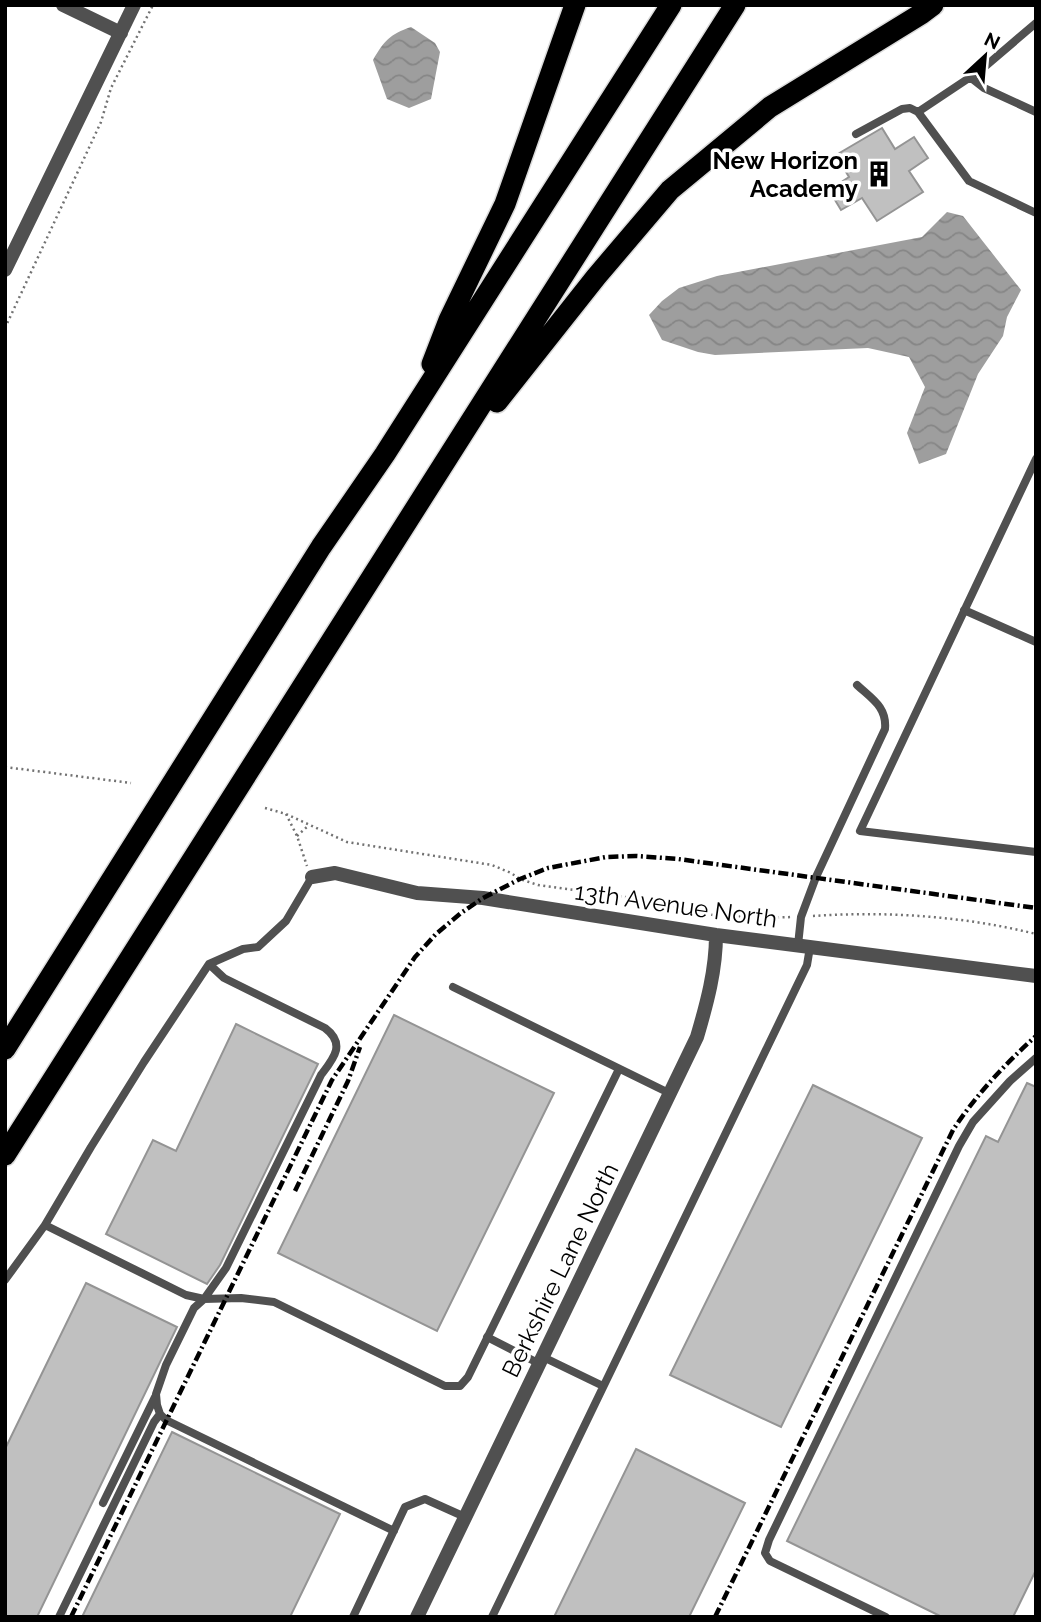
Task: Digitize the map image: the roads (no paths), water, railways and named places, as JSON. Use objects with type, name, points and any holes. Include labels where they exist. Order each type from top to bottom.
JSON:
[{"type":"highway","points":[[416,405],[449,320],[505,204],[575,5]]},
{"type":"highway","points":[[5,1049],[321,547],[386,454],[671,5]]},
{"type":"highway","points":[[5,1155],[735,5]]},
{"type":"highway","points":[[425,495],[596,277],[670,190],[770,107],[933,5]]},
{"type":"street","points":[[63,5],[121,33]]},
{"type":"street","points":[[5,270],[135,5]]},
{"type":"street","name":"13th Avenue North","points":[[312,877],[335,873],[418,893],[483,898],[716,935],[1036,976]]},
{"type":"street","name":"Berkshire Lane North","points":[[417,1617],[697,1037],[709,998],[716,957],[716,935]]},
{"type":"lane","points":[[918,112],[981,70],[1036,23]]},
{"type":"lane","points":[[970,78],[984,88],[1036,112]]},
{"type":"lane","points":[[856,134],[902,109],[910,108],[918,112],[969,181],[1036,213]]},
{"type":"lane","points":[[1036,459],[860,831],[1036,852]]},
{"type":"lane","points":[[964,610],[1036,642]]},
{"type":"lane","points":[[492,1617],[807,965],[801,917],[816,877],[885,729],[886,719],[882,708],[857,685]]},
{"type":"lane","points":[[5,1280],[45,1225],[137,1073],[209,964],[243,949],[258,947],[286,921],[312,877]]},
{"type":"lane","points":[[103,1503],[156,1394],[188,1318],[226,1268],[321,1075],[335,1056],[337,1048],[332,1033],[325,1028],[225,978],[209,964]]},
{"type":"lane","points":[[453,987],[671,1094]]},
{"type":"lane","points":[[886,1617],[770,1561],[765,1553],[959,1146],[973,1122],[1010,1081],[1036,1058]]},
{"type":"lane","points":[[45,1225],[186,1295],[204,1299],[242,1298],[274,1302],[445,1386],[460,1386],[468,1377],[619,1069]]},
{"type":"lane","points":[[487,1337],[603,1386]]},
{"type":"lane","points":[[156,1394],[160,1414],[166,1420],[394,1531]]},
{"type":"lane","points":[[59,1617],[160,1414]]},
{"type":"lane","points":[[353,1617],[405,1507],[425,1499],[466,1517]]},
{"type":"water","points":[[411,27],[435,43],[440,52],[431,99],[409,108],[387,99],[373,60],[388,39]]},
{"type":"water","points":[[947,212],[963,216],[1021,290],[1007,317],[1003,336],[978,374],[946,454],[919,464],[907,433],[925,387],[909,357],[868,348],[715,355],[662,340],[649,315],[679,288],[717,276],[922,237]]},
{"type":"railway","points":[[71,1617],[332,1080],[415,957],[436,934],[461,913],[483,898],[548,868],[606,857],[636,856],[678,859],[1036,908]]},
{"type":"railway","points":[[715,1617],[953,1130],[992,1080],[1036,1036]]},
{"type":"railway","points":[[295,1191],[348,1081],[360,1047]]},
{"type":"place","name":"New Horizon Academy","points":[[879,174]]}]
